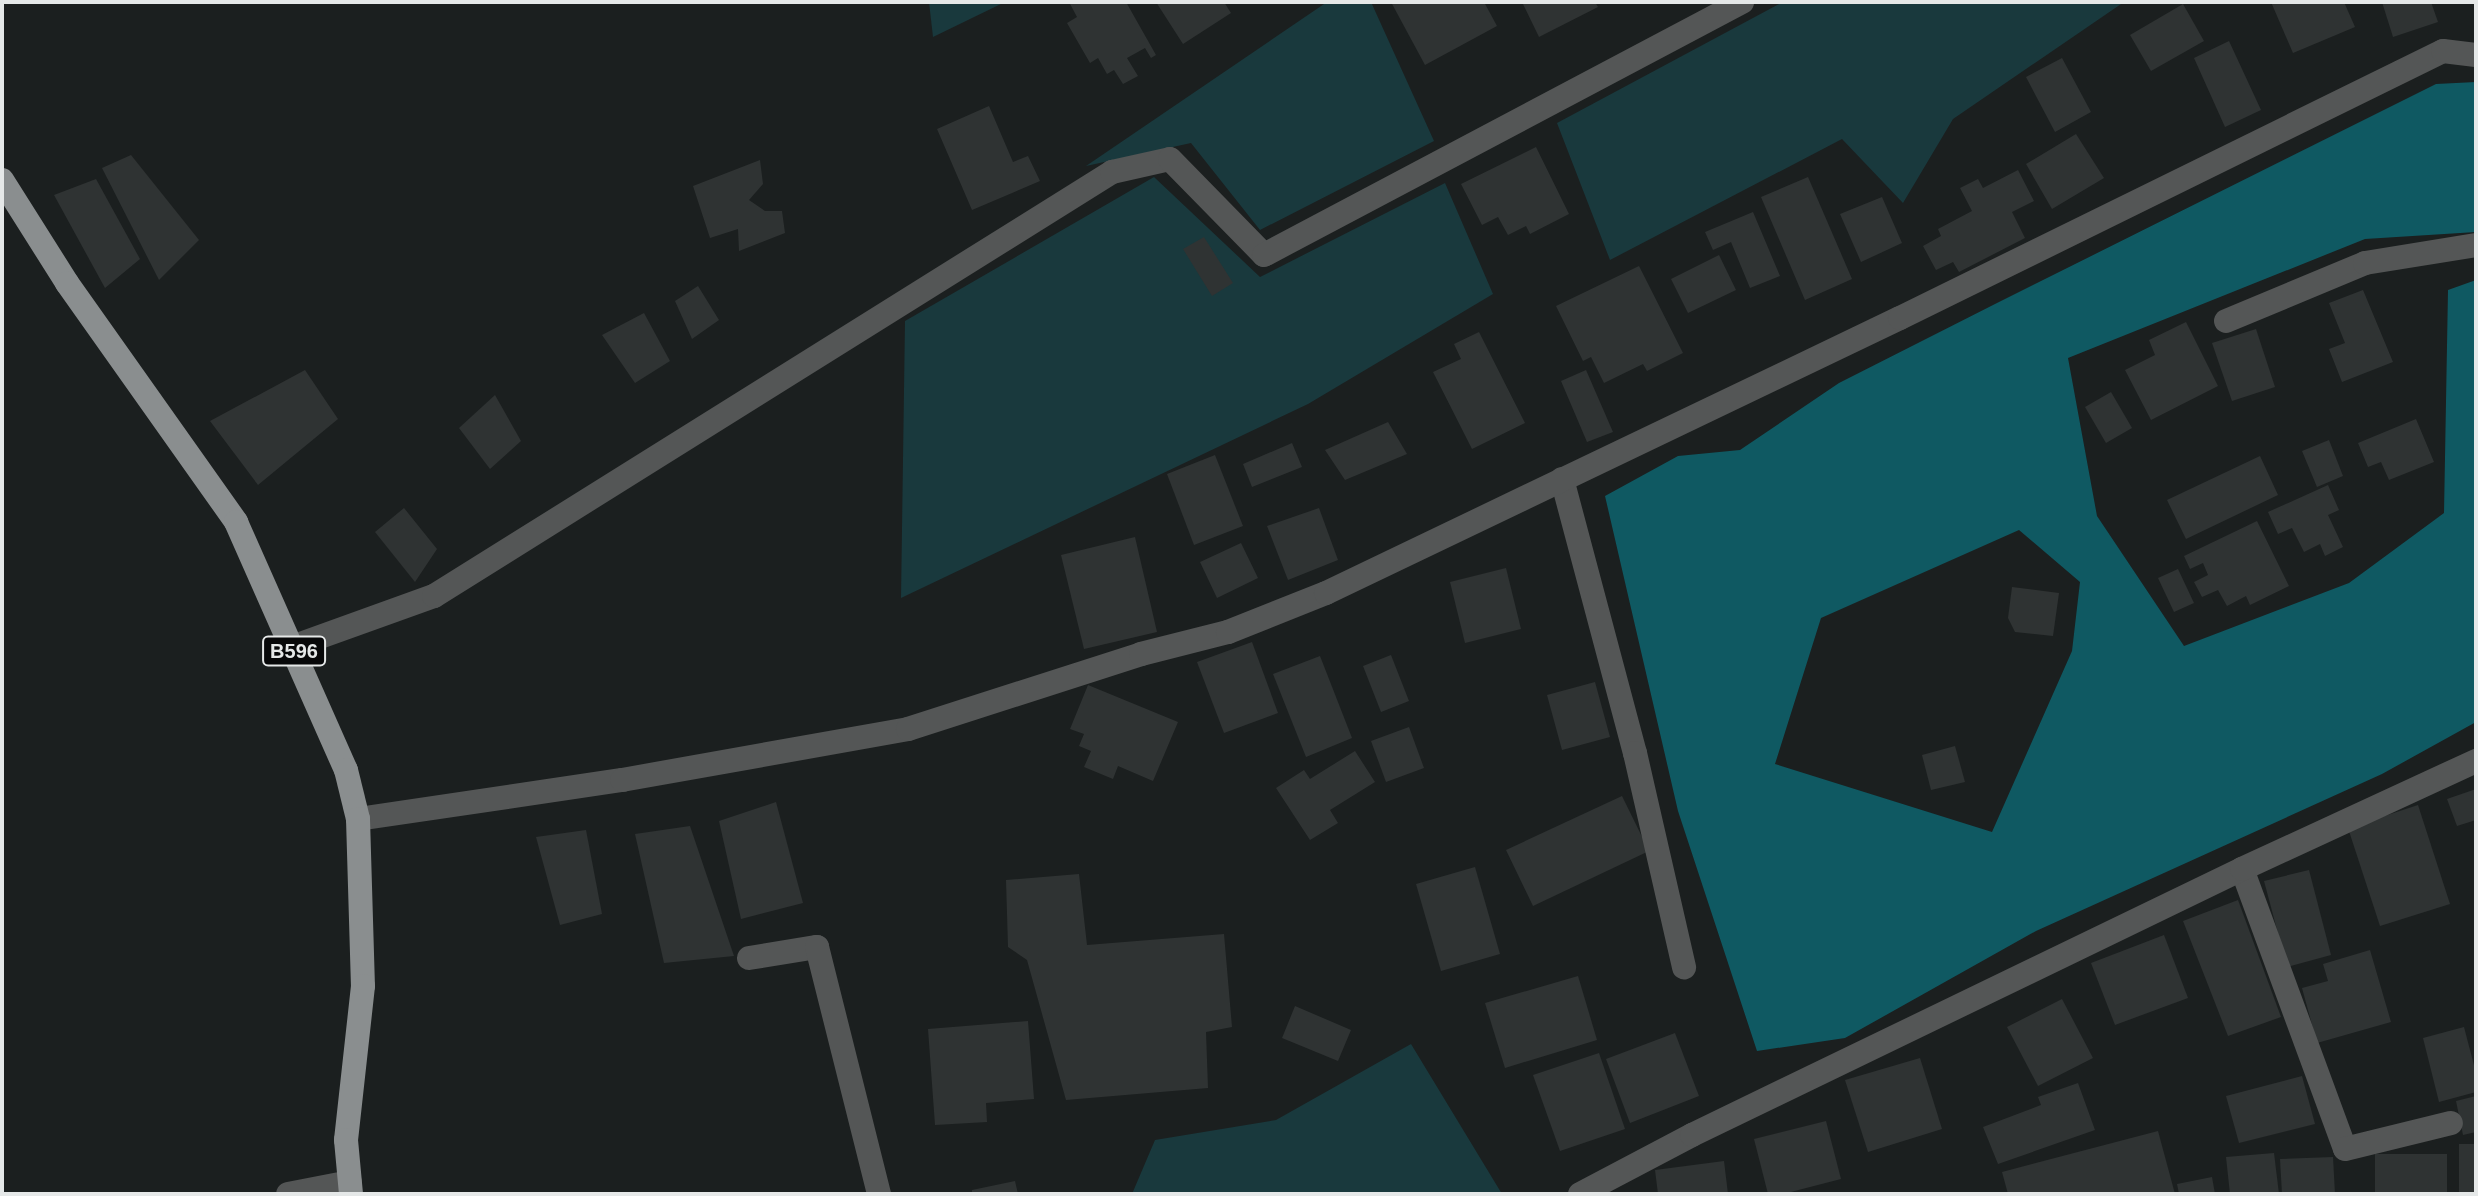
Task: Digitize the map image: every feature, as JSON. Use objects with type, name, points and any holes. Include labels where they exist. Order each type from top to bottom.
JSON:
[{"type":"main road","name":"B596","points":[[2,180],[67,283],[236,522],[346,770],[358,819],[363,986],[346,1140],[350,1188]]},
{"type":"street","points":[[292,647],[434,596],[1112,172],[1170,159],[1264,255],[1742,2]]},
{"type":"street","points":[[358,819],[622,780],[908,729],[1141,654],[1228,632],[1326,593],[2443,51],[2476,55]]},
{"type":"street","points":[[2226,321],[2365,263],[2476,245]]},
{"type":"street","points":[[1562,479],[1635,753],[1684,967]]},
{"type":"street","points":[[1580,1194],[1692,1135],[2242,869],[2476,761]]},
{"type":"street","points":[[2242,869],[2345,1149],[2451,1123]]},
{"type":"street","points":[[749,958],[817,947],[879,1194]]},
{"type":"street","points":[[288,1194],[350,1188]]},
{"type":"shaded area","points":[[929,2],[1005,2],[933,37]]},
{"type":"shaded area","points":[[1327,2],[1371,2],[1434,141],[1260,230],[1191,143],[1086,166]]},
{"type":"shaded area","points":[[1783,2],[2124,2],[1953,119],[1903,203],[1842,139],[1610,260],[1557,123]]},
{"type":"shaded area","points":[[1154,177],[1260,277],[1445,183],[1493,294],[1308,404],[901,598],[905,321]]},
{"type":"shaded area","points":[[1411,1044],[1502,1194],[1132,1194],[1155,1140],[1276,1120]]},
{"type":"water","points":[[2476,82],[2476,232],[2365,239],[2068,358],[2097,516],[2184,646],[2349,583],[2444,513],[2448,290],[2476,280],[2476,722],[2382,774],[2036,931],[1845,1038],[1757,1051],[1678,811],[1605,496],[1678,456],[1740,450],[1839,383],[2436,84]],"holes":[[[2019,530],[2080,582],[2072,651],[1992,832],[1775,764],[1821,618]]]},
{"type":"building","points":[[1069,2],[1126,2],[1156,55],[1151,58],[1145,48],[1127,58],[1138,76],[1123,84],[1114,70],[1107,74],[1098,58],[1090,63],[1067,23],[1077,17]]},
{"type":"building","points":[[1156,2],[1224,2],[1231,13],[1183,44]]},
{"type":"building","points":[[1391,2],[1484,2],[1497,26],[1425,65]]},
{"type":"building","points":[[1522,2],[1595,2],[1598,7],[1539,37]]},
{"type":"building","points":[[2271,2],[2344,2],[2355,27],[2293,53]]},
{"type":"building","points":[[2382,2],[2431,2],[2438,22],[2393,37]]},
{"type":"building","points":[[2183,4],[2204,41],[2151,71],[2130,35]]},
{"type":"building","points":[[2229,41],[2261,110],[2225,127],[2194,58]]},
{"type":"building","points":[[2062,58],[2091,112],[2055,132],[2026,77]]},
{"type":"building","points":[[989,106],[1013,162],[1028,156],[1040,181],[972,210],[937,129]]},
{"type":"building","points":[[2076,134],[2104,178],[2052,209],[2026,164]]},
{"type":"building","points":[[1536,147],[1569,214],[1530,234],[1526,226],[1508,235],[1498,217],[1482,225],[1461,184]]},
{"type":"building","points":[[131,155],[199,240],[159,280],[102,168]]},
{"type":"building","points":[[760,160],[763,184],[749,200],[765,211],[782,211],[785,233],[739,251],[738,229],[710,238],[693,186]]},
{"type":"building","points":[[2018,170],[2034,201],[2012,212],[2025,238],[1959,272],[1953,262],[1936,270],[1923,246],[1941,236],[1938,229],[1972,211],[1960,188],[1978,179],[1983,188]]},
{"type":"building","points":[[1808,177],[1852,279],[1805,300],[1761,197]]},
{"type":"building","points":[[96,179],[140,259],[105,288],[54,195]]},
{"type":"building","points":[[1882,197],[1902,243],[1861,262],[1840,214]]},
{"type":"building","points":[[1753,212],[1780,276],[1750,288],[1731,242],[1713,250],[1705,232]]},
{"type":"building","points":[[1204,237],[1233,283],[1212,296],[1183,249]]},
{"type":"building","points":[[1719,255],[1736,290],[1688,313],[1671,279]]},
{"type":"building","points":[[1639,266],[1683,353],[1647,371],[1643,364],[1604,383],[1591,357],[1583,361],[1556,306]]},
{"type":"building","points":[[698,286],[719,320],[692,339],[675,301]]},
{"type":"building","points":[[2363,290],[2393,362],[2342,382],[2329,349],[2345,343],[2329,303]]},
{"type":"building","points":[[644,313],[670,361],[635,383],[602,335]]},
{"type":"building","points":[[2186,322],[2218,386],[2151,420],[2125,370],[2155,355],[2149,340]]},
{"type":"building","points":[[2256,329],[2275,387],[2232,401],[2212,343]]},
{"type":"building","points":[[1479,332],[1525,423],[1472,449],[1433,372],[1461,359],[1454,344]]},
{"type":"building","points":[[305,370],[338,419],[258,485],[210,421]]},
{"type":"building","points":[[1586,370],[1613,432],[1587,442],[1561,381]]},
{"type":"building","points":[[2111,392],[2132,428],[2106,443],[2085,407]]},
{"type":"building","points":[[495,395],[521,441],[490,469],[459,428]]},
{"type":"building","points":[[2416,419],[2434,462],[2389,480],[2381,462],[2368,467],[2358,443]]},
{"type":"building","points":[[1388,422],[1407,454],[1345,480],[1325,450]]},
{"type":"building","points":[[2329,440],[2343,476],[2317,487],[2302,451]]},
{"type":"building","points":[[1292,443],[1302,467],[1252,487],[1243,464]]},
{"type":"building","points":[[1215,455],[1243,526],[1194,545],[1167,474]]},
{"type":"building","points":[[2260,456],[2278,495],[2186,539],[2167,500]]},
{"type":"building","points":[[2328,485],[2339,510],[2328,515],[2343,547],[2325,556],[2320,544],[2304,552],[2292,528],[2278,534],[2268,512]]},
{"type":"building","points":[[404,508],[437,549],[415,582],[375,532]]},
{"type":"building","points":[[1319,508],[1338,560],[1288,580],[1267,526]]},
{"type":"building","points":[[2257,521],[2289,586],[2250,605],[2246,596],[2227,606],[2218,590],[2202,597],[2194,582],[2208,575],[2203,563],[2190,569],[2184,556]]},
{"type":"building","points":[[1135,537],[1157,632],[1084,649],[1061,555]]},
{"type":"building","points":[[1241,543],[1258,578],[1217,598],[1200,562]]},
{"type":"building","points":[[1506,568],[1521,629],[1465,643],[1450,582]]},
{"type":"building","points":[[2178,569],[2194,603],[2174,612],[2158,578]]},
{"type":"building","points":[[2012,587],[2059,593],[2053,636],[2015,632],[2008,618]]},
{"type":"building","points":[[1252,642],[1278,713],[1224,733],[1197,662]]},
{"type":"building","points":[[1391,655],[1409,701],[1381,712],[1363,666]]},
{"type":"building","points":[[1320,656],[1352,738],[1306,757],[1273,674]]},
{"type":"building","points":[[1595,682],[1610,737],[1562,750],[1547,695]]},
{"type":"building","points":[[1088,685],[1178,722],[1153,781],[1118,766],[1113,779],[1084,767],[1091,751],[1079,746],[1084,734],[1070,729]]},
{"type":"building","points":[[1409,727],[1424,768],[1386,782],[1371,741]]},
{"type":"building","points":[[1955,746],[1965,782],[1931,790],[1922,755]]},
{"type":"building","points":[[1355,751],[1375,782],[1330,810],[1338,823],[1310,840],[1276,788],[1304,770],[1310,779]]},
{"type":"building","points":[[2476,789],[2476,820],[2457,826],[2447,799]]},
{"type":"building","points":[[1622,796],[1649,851],[1533,906],[1506,850]]},
{"type":"building","points":[[776,802],[803,903],[741,919],[719,821]]},
{"type":"building","points":[[2418,805],[2450,904],[2380,926],[2348,828]]},
{"type":"building","points":[[690,826],[734,956],[664,963],[635,834]]},
{"type":"building","points":[[586,830],[602,914],[560,925],[536,837]]},
{"type":"building","points":[[1475,867],[1500,954],[1441,971],[1416,884]]},
{"type":"building","points":[[2309,870],[2331,955],[2287,967],[2264,881]]},
{"type":"building","points":[[1079,874],[1087,945],[1224,934],[1232,1027],[1206,1032],[1208,1088],[1066,1100],[1027,960],[1008,947],[1006,880]]},
{"type":"building","points":[[2238,900],[2281,1017],[2228,1036],[2183,921]]},
{"type":"building","points":[[2164,935],[2188,998],[2115,1025],[2091,963]]},
{"type":"building","points":[[2370,950],[2391,1022],[2317,1043],[2302,988],[2328,981],[2323,964]]},
{"type":"building","points":[[1578,976],[1597,1040],[1505,1068],[1485,1003]]},
{"type":"building","points":[[2062,999],[2093,1058],[2038,1086],[2007,1027]]},
{"type":"building","points":[[1295,1006],[1351,1030],[1338,1061],[1282,1038]]},
{"type":"building","points":[[1028,1021],[1034,1099],[986,1103],[987,1122],[935,1125],[928,1029]]},
{"type":"building","points":[[2464,1027],[2476,1073],[2476,1092],[2439,1102],[2423,1038]]},
{"type":"building","points":[[1675,1033],[1699,1096],[1630,1123],[1606,1059]]},
{"type":"building","points":[[1599,1053],[1625,1129],[1560,1151],[1533,1075]]},
{"type":"building","points":[[1920,1058],[1942,1129],[1868,1152],[1845,1080]]},
{"type":"building","points":[[2302,1076],[2315,1124],[2239,1143],[2226,1096]]},
{"type":"building","points":[[2078,1083],[2095,1130],[1998,1164],[1983,1127],[2041,1105],[2038,1097]]},
{"type":"building","points":[[2476,1096],[2476,1132],[2463,1135],[2456,1101]]},
{"type":"building","points":[[1826,1121],[1841,1179],[1783,1194],[1768,1194],[1754,1139]]},
{"type":"building","points":[[2158,1131],[2175,1194],[2008,1194],[2002,1172]]},
{"type":"building","points":[[2459,1144],[2476,1144],[2476,1192],[2459,1192]]},
{"type":"building","points":[[2274,1153],[2279,1194],[2230,1194],[2226,1157]]},
{"type":"building","points":[[2375,1154],[2447,1154],[2447,1194],[2375,1194]]},
{"type":"building","points":[[2333,1157],[2335,1194],[2282,1194],[2280,1159]]},
{"type":"building","points":[[1724,1161],[1728,1194],[1658,1194],[1655,1170]]},
{"type":"building","points":[[2212,1177],[2215,1194],[2179,1194],[2177,1184]]},
{"type":"building","points":[[1015,1181],[1018,1194],[972,1194],[972,1190]]}]
